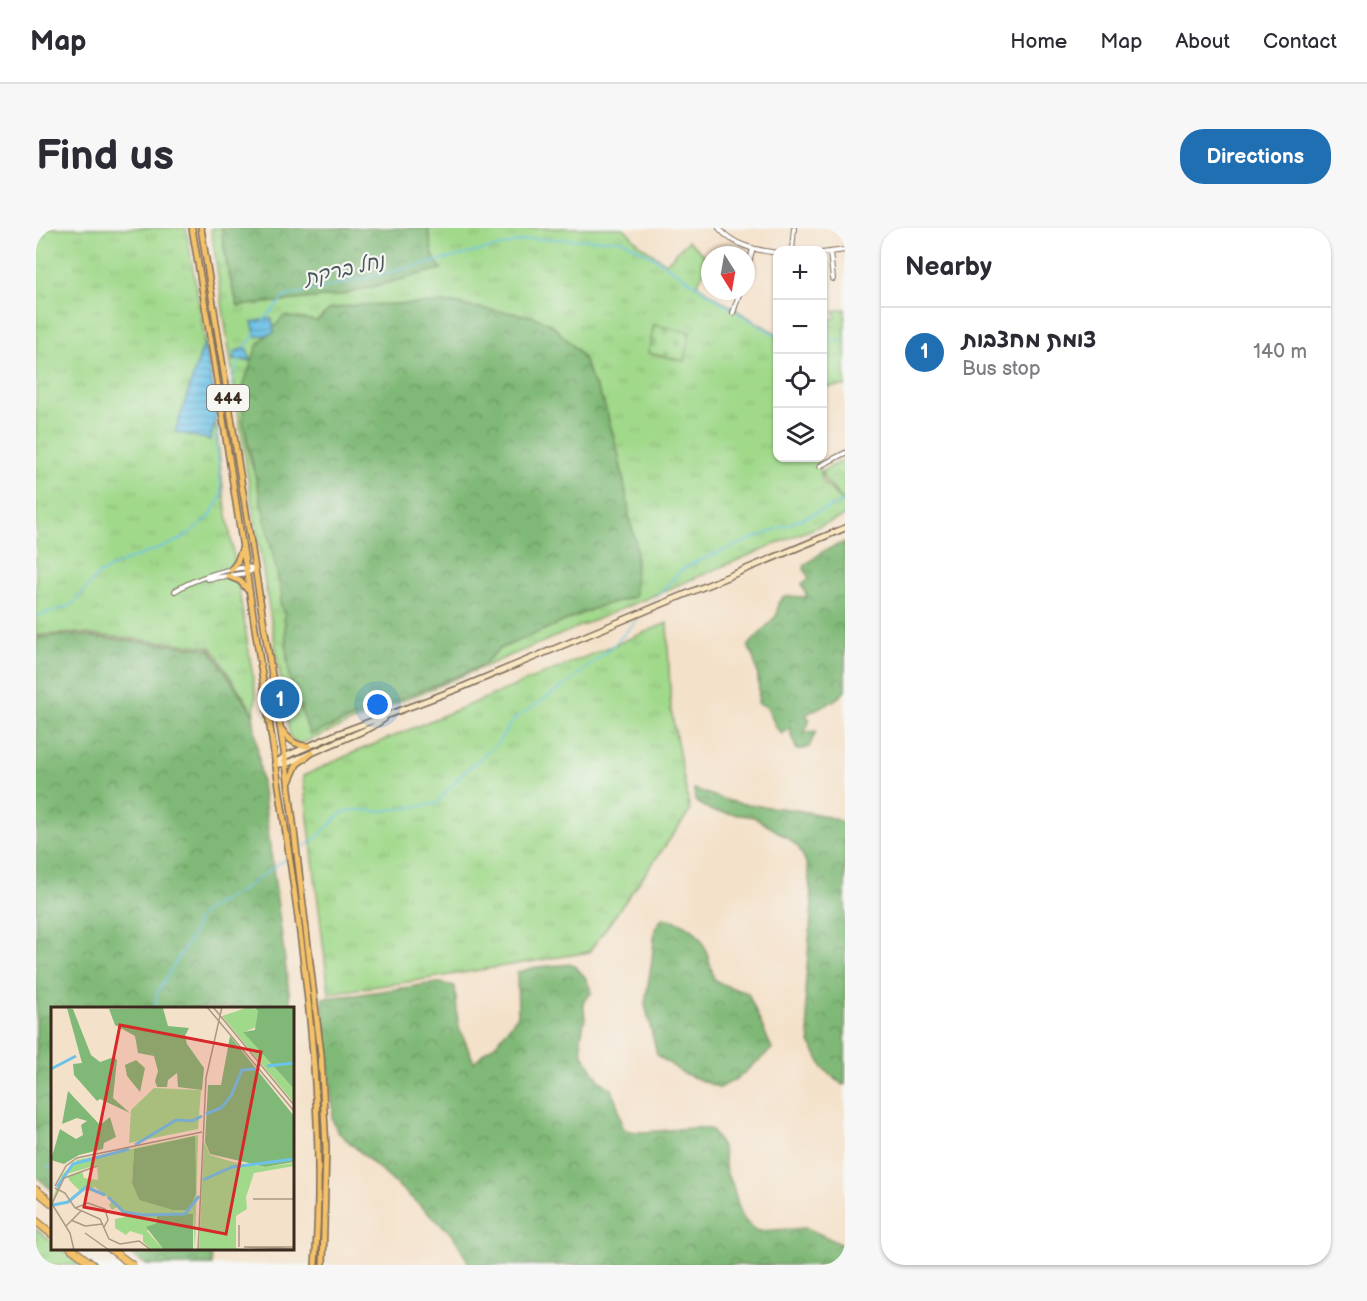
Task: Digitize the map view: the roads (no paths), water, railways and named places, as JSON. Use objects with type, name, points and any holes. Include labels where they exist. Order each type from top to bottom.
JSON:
[{"type":"highway","points":[[36,1190],[51,1202]]},
{"type":"highway","points":[[36,1221],[51,1233]]},
{"type":"highway","points":[[74,1250],[93,1265]]},
{"type":"highway","points":[[113,1250],[132,1265]]},
{"type":"main road","name":"444","points":[[192,228],[218,381],[285,823],[314,1063],[319,1148],[315,1265]]},
{"type":"main road","name":"444","points":[[201,228],[286,764],[321,1054],[326,1148],[323,1265]]},
{"type":"main road","points":[[275,764],[286,764],[310,749],[369,721],[390,715],[845,528]]},
{"type":"main road","points":[[231,570],[243,547]]},
{"type":"main road","points":[[228,576],[240,581],[250,593]]},
{"type":"main road","points":[[280,727],[291,741],[310,749]]},
{"type":"main road","points":[[275,764],[284,756],[310,749]]},
{"type":"main road","points":[[288,787],[297,764],[310,749]]},
{"type":"street","points":[[719,228],[727,239],[745,246]]},
{"type":"street","points":[[792,246],[794,228]]},
{"type":"street","points":[[755,249],[773,252]]},
{"type":"street","points":[[833,279],[830,253],[845,250]]},
{"type":"street","points":[[733,313],[737,300]]},
{"type":"street","points":[[820,466],[845,453]]},
{"type":"street","points":[[194,581],[228,576],[256,568]]},
{"type":"street","points":[[175,591],[194,581],[231,570],[246,570]]},
{"type":"water","points":[[272,318],[274,333],[256,337],[252,322]]},
{"type":"water","points":[[204,343],[218,410],[210,440],[175,432]]},
{"type":"water","points":[[246,347],[251,361],[233,360],[234,352]]},
{"type":"waterway","name":"נחל ברקת","points":[[262,322],[284,297],[531,239],[622,240],[655,258],[731,308]]},
{"type":"waterway","name":"נחל ברקת","points":[[737,312],[773,333]]},
{"type":"waterway","name":"נחל ברקת","points":[[246,347],[255,333]]},
{"type":"waterway","name":"נחל ברקת","points":[[827,342],[845,340]]},
{"type":"waterway","name":"נחל ברקת","points":[[229,392],[239,359]]},
{"type":"waterway","name":"נחל ברקת","points":[[36,616],[72,605],[99,574],[120,563],[180,540],[208,519],[222,496],[216,437],[221,419]]},
{"type":"waterway","points":[[648,607],[680,571],[696,562],[845,501]]},
{"type":"waterway","points":[[299,850],[318,837],[341,813],[436,804],[461,775],[498,743],[513,720],[570,682],[616,643],[641,615]]},
{"type":"waterway","points":[[155,1007],[157,993],[193,934],[198,918],[214,905],[239,892],[287,858]]},
{"type":"place","name":"צומת מחצבות","points":[[280,699]]}]
